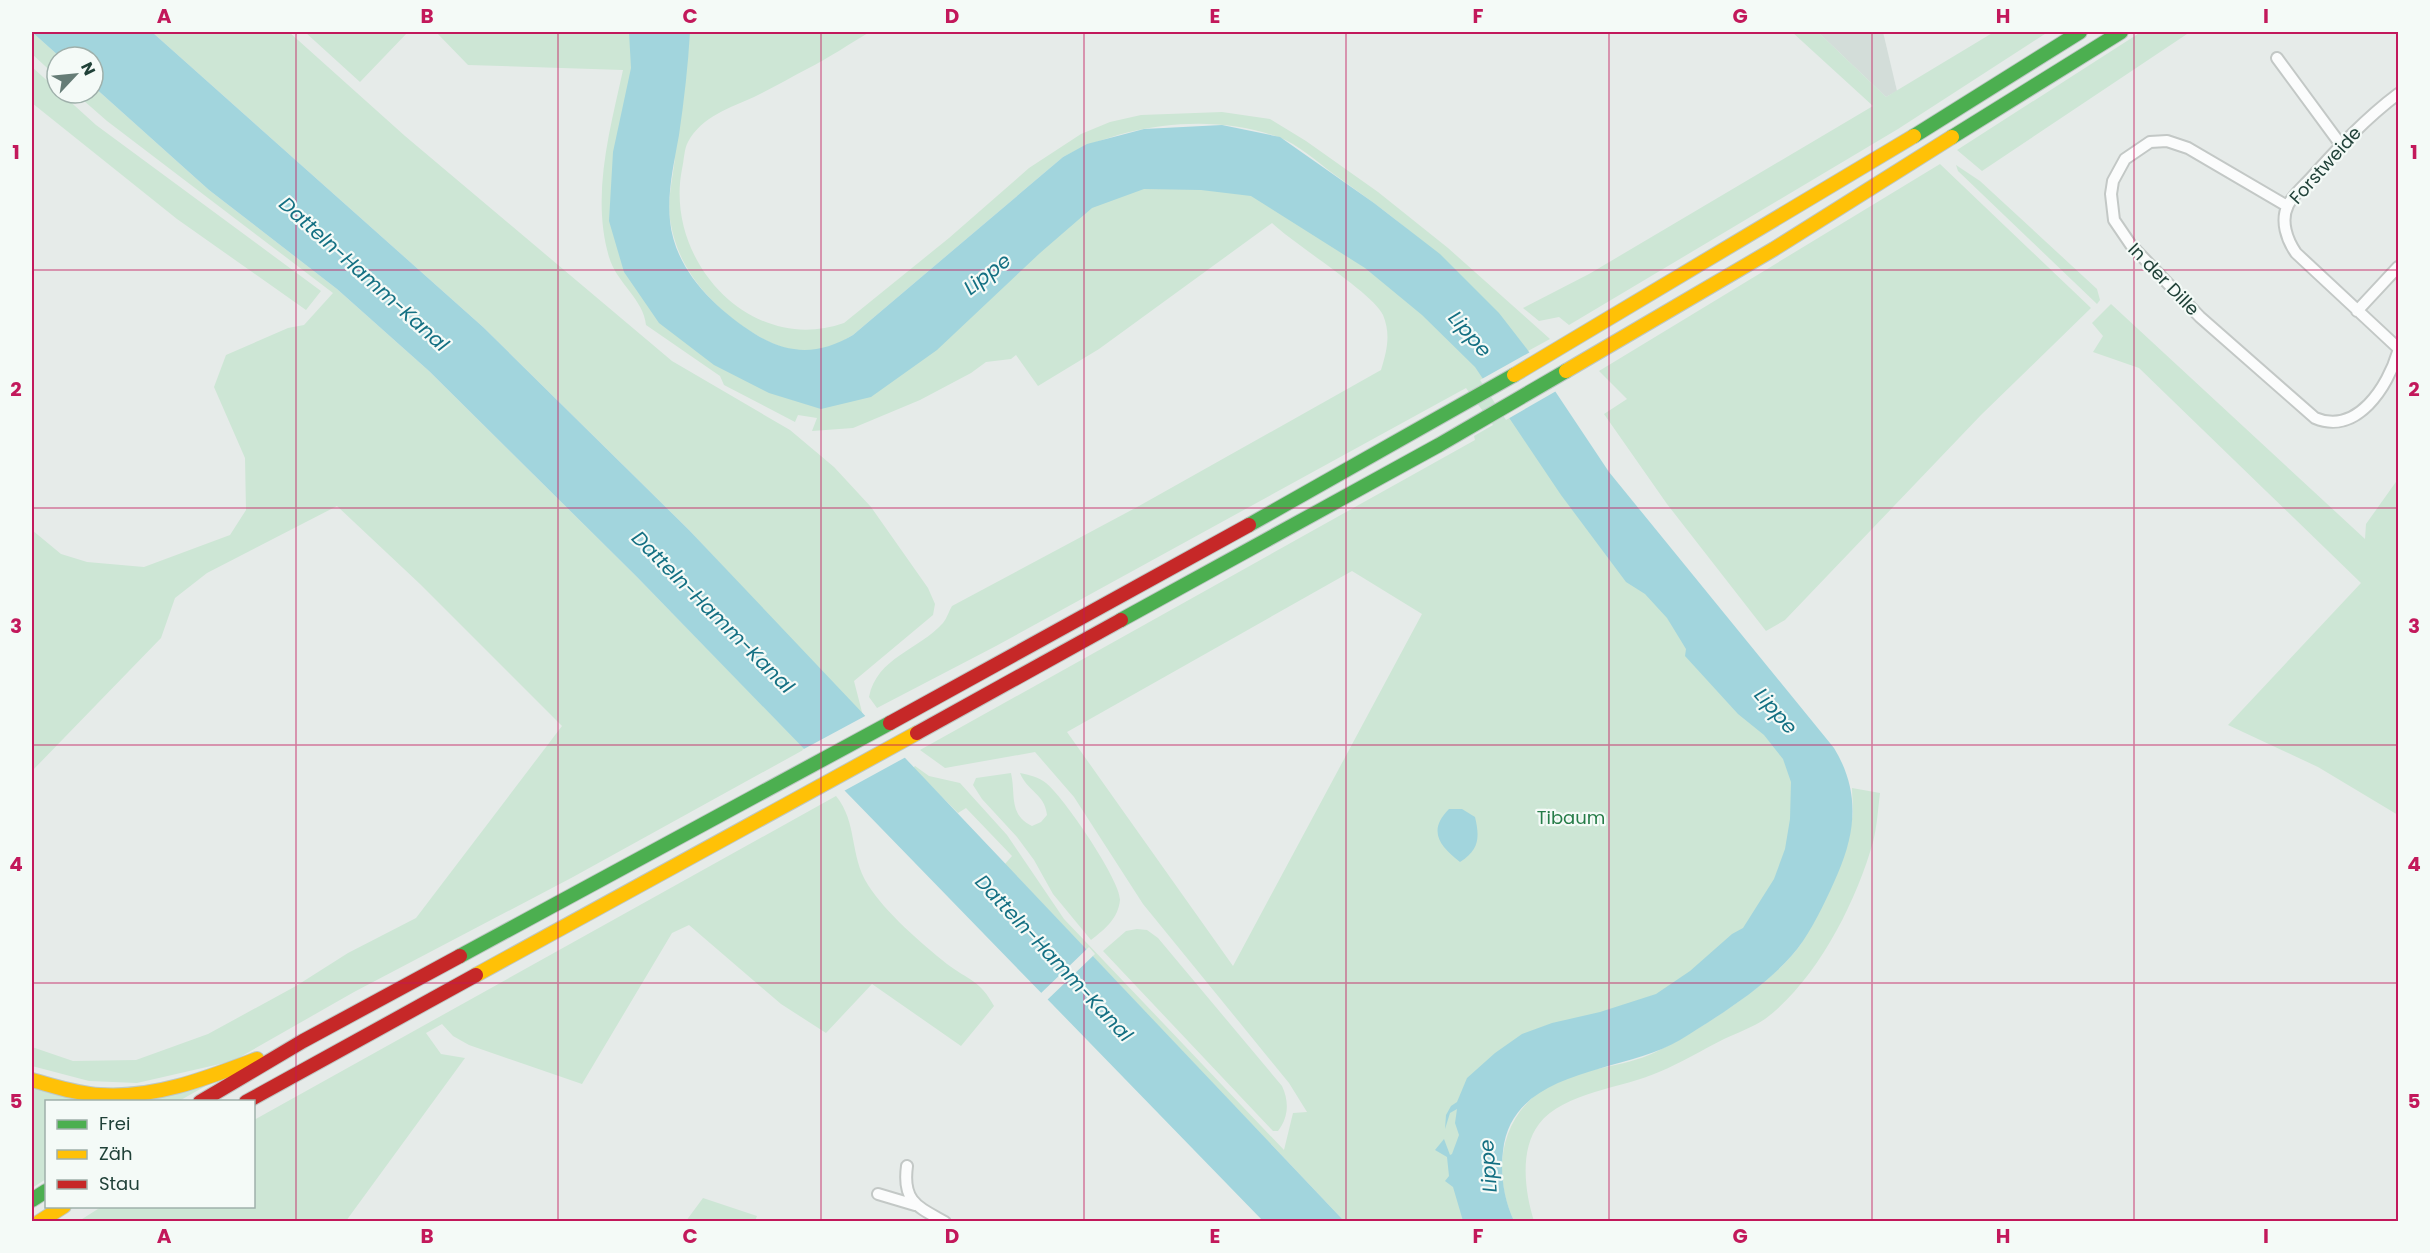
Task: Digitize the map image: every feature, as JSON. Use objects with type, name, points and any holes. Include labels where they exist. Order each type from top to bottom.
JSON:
[{"type":"highway","points":[[202,1100],[303,1041],[1426,427],[1604,324],[1909,141],[2080,32]]},
{"type":"highway","points":[[248,1100],[1438,445],[1774,249],[2121,32]]},
{"type":"highway","points":[[32,1080],[77,1093],[145,1093],[166,1090],[303,1041]]},
{"type":"highway","points":[[32,1200],[45,1192]]},
{"type":"highway","points":[[39,1221],[61,1208]]},
{"type":"street","points":[[2277,58],[2341,145]]},
{"type":"street","name":"Forstweide","points":[[2398,94],[2341,145],[2287,206],[2285,227],[2290,245],[2398,350]]},
{"type":"street","name":"In der Dille","points":[[2287,206],[2188,148],[2167,141],[2150,142],[2125,159],[2113,181],[2111,194],[2114,220],[2131,245],[2200,317],[2315,418],[2334,423],[2355,416],[2387,379],[2398,350]]},
{"type":"street","points":[[2357,311],[2398,267]]},
{"type":"street","points":[[907,1166],[905,1179],[908,1192],[915,1205]]},
{"type":"street","points":[[878,1194],[915,1205],[945,1221]]},
{"type":"shaded area","points":[[1818,32],[1883,32],[1897,91],[1886,97]]},
{"type":"green space","points":[[32,32],[47,45],[45,66],[32,54]]},
{"type":"green space","points":[[152,32],[289,32],[405,136],[672,361],[790,430],[834,467],[871,507],[928,588],[935,604],[933,615],[854,681],[863,716],[689,530],[483,327]]},
{"type":"green space","points":[[305,32],[408,32],[360,82]]},
{"type":"green space","name":"Tibaum","points":[[436,32],[870,32],[815,65],[709,119],[694,133],[685,152],[680,203],[686,236],[701,266],[721,292],[747,313],[776,326],[809,330],[844,323],[949,238],[1029,168],[1081,134],[1110,122],[1141,115],[1222,112],[1270,119],[1306,141],[1378,192],[1448,248],[1550,339],[1528,351],[1485,301],[1439,256],[1362,194],[1285,140],[1252,129],[1224,125],[1168,125],[1140,130],[1113,136],[1063,157],[853,335],[820,350],[798,351],[761,338],[726,314],[699,285],[680,255],[671,225],[670,199],[675,157],[651,256],[793,374],[1139,157],[1371,235],[1809,758],[1782,924],[1511,1082],[1488,1221],[1344,1221],[1005,864],[1012,856],[966,808],[958,813],[913,768],[915,766],[929,776],[960,783],[1007,835],[1064,919],[1284,1150],[1293,1113],[1307,1112],[1289,1083],[1143,904],[1074,797],[1035,752],[945,768],[920,750],[1475,440],[1474,436],[1493,425],[1466,388],[996,646],[877,708],[869,697],[873,683],[881,672],[900,655],[933,632],[944,621],[952,606],[1139,506],[1381,370],[1387,342],[1387,329],[1383,315],[1365,294],[1272,223],[1099,349],[1038,386],[1016,355],[1011,359],[986,362],[971,373],[920,400],[853,428],[812,431],[817,418],[798,415],[795,422],[724,385],[720,376],[646,325],[640,307],[617,275],[609,257],[604,234],[602,187],[608,139],[623,70],[468,65]],"holes":[[[1352,571],[1422,614],[1233,966],[1067,732]]]},
{"type":"green space","points":[[1792,32],[1818,32],[1886,97],[1994,32],[2048,32],[1898,129],[1569,325],[1559,317],[1539,321],[1523,308],[1589,274],[1873,106]]},
{"type":"green space","points":[[2141,32],[2190,32],[1982,171],[1957,150]]},
{"type":"green space","points":[[32,67],[45,79],[45,105],[74,105],[96,125],[321,291],[306,310],[177,219],[32,103]]},
{"type":"green space","points":[[105,97],[209,190],[337,289],[429,371],[637,577],[805,749],[573,877],[354,992],[233,1061],[137,1083],[89,1081],[32,1066],[32,1047],[73,1061],[136,1060],[208,1034],[296,986],[348,953],[416,918],[562,726],[420,584],[337,506],[207,573],[175,598],[161,638],[32,771],[32,530],[61,554],[87,562],[144,567],[230,535],[246,510],[245,458],[214,387],[226,355],[288,328],[304,325],[333,293],[89,105],[105,105]]},
{"type":"green space","points":[[1940,164],[2091,308],[1981,415],[1785,620],[1766,631],[1667,504],[1604,414],[1627,399],[1599,371]]},
{"type":"green space","points":[[1956,165],[1980,181],[2097,289],[2100,300],[2097,304],[1958,171]]},
{"type":"green space","points":[[2111,304],[2365,539],[2366,524],[2398,479],[2398,815],[2318,767],[2228,725],[2361,583],[2139,368],[2093,352],[2103,336],[2092,323]]},
{"type":"green space","points":[[1011,773],[1014,803],[1019,816],[1032,826],[1041,822],[1047,815],[1043,802],[1020,773],[1046,783],[1065,804],[1102,858],[1118,890],[1120,900],[1117,913],[1110,923],[1091,940],[1053,894],[1034,860],[1017,837],[982,799],[973,785],[976,778]]},
{"type":"green space","points":[[1852,788],[1880,793],[1873,842],[1866,866],[1845,915],[1832,939],[1801,984],[1784,1003],[1755,1025],[1659,1072],[1578,1098],[1550,1113],[1533,1134],[1526,1159],[1526,1185],[1534,1221],[1514,1221],[1503,1185],[1502,1166],[1509,1131],[1518,1115],[1530,1100],[1557,1081],[1582,1072],[1636,1060],[1687,1035],[1754,990],[1791,957],[1802,942],[1814,918],[1846,841],[1853,812]]},
{"type":"green space","points":[[836,796],[848,817],[862,874],[875,895],[904,927],[947,964],[979,986],[994,1006],[961,1046],[872,984],[826,1033],[781,1004],[689,925],[672,933],[582,1084],[469,1045],[453,1036],[442,1024],[426,1033],[441,1054],[465,1058],[346,1221],[79,1221],[99,1208],[255,1208],[255,1119]]},
{"type":"green space","points":[[1147,930],[1158,938],[1282,1086],[1287,1109],[1282,1126],[1278,1131],[1273,1131],[1103,951],[1126,931]]},
{"type":"green space","points":[[218,1079],[181,1100],[45,1100],[45,1180],[32,1188],[32,1087],[49,1093]]},
{"type":"green space","points":[[703,1198],[757,1216],[755,1221],[686,1221]]},
{"type":"water","name":"Datteln-Hamm-Kanal","points":[[32,32],[152,32],[483,327],[689,530],[1344,1221],[1263,1221],[637,577],[429,371],[337,289],[209,190],[105,97],[105,45],[47,45]]},
{"type":"water","name":"Lippe","points":[[629,32],[690,32],[683,109],[670,189],[669,210],[673,239],[689,272],[712,300],[740,324],[780,346],[804,350],[816,349],[840,342],[853,335],[1063,157],[1087,144],[1144,129],[1222,125],[1280,137],[1374,203],[1440,254],[1499,313],[1527,349],[1609,472],[1834,748],[1842,763],[1848,779],[1853,809],[1849,841],[1822,908],[1792,956],[1746,996],[1680,1040],[1657,1051],[1574,1077],[1548,1088],[1527,1103],[1511,1124],[1503,1151],[1504,1187],[1514,1221],[1463,1221],[1453,1187],[1445,1181],[1449,1176],[1447,1157],[1435,1150],[1444,1139],[1450,1155],[1452,1154],[1459,1135],[1455,1123],[1457,1109],[1450,1113],[1445,1129],[1446,1115],[1451,1106],[1457,1102],[1467,1078],[1495,1053],[1522,1034],[1552,1023],[1600,1012],[1656,994],[1690,971],[1732,934],[1743,928],[1774,879],[1785,849],[1790,819],[1791,782],[1783,759],[1764,735],[1738,714],[1685,656],[1686,649],[1667,618],[1645,594],[1626,582],[1561,495],[1475,367],[1422,315],[1365,268],[1251,196],[1201,190],[1144,189],[1092,208],[1040,253],[937,350],[871,397],[821,409],[769,393],[714,365],[659,323],[624,272],[609,221],[613,152],[631,68]]},
{"type":"water","points":[[1449,809],[1462,809],[1475,817],[1477,824],[1474,848],[1460,862],[1447,850],[1439,838],[1439,824]]},
{"type":"pier","points":[[1532,351],[1558,390],[1506,420],[1480,380]]},
{"type":"pier","points":[[867,715],[906,757],[842,792],[802,750]]},
{"type":"pier","points":[[1089,947],[1095,954],[1045,1002],[1039,995]]},
{"type":"traffic: fast","points":[[1914,136],[2080,32]]},
{"type":"traffic: fast","points":[[1952,137],[2121,32]]},
{"type":"traffic: fast","points":[[1121,620],[1439,445],[1566,371]]},
{"type":"traffic: fast","points":[[1249,525],[1514,375]]},
{"type":"traffic: fast","points":[[460,956],[890,723]]},
{"type":"traffic: fast","points":[[32,1200],[45,1192]]},
{"type":"traffic: slow","points":[[1514,375],[1914,136]]},
{"type":"traffic: slow","points":[[1566,371],[1774,249],[1952,137]]},
{"type":"traffic: slow","points":[[476,975],[917,733]]},
{"type":"traffic: slow","points":[[32,1080],[91,1094],[140,1094],[180,1086],[257,1059]]},
{"type":"traffic: slow","points":[[39,1222],[61,1208]]},
{"type":"traffic: jam","points":[[890,723],[1249,525]]},
{"type":"traffic: jam","points":[[917,733],[1121,620]]},
{"type":"traffic: jam","points":[[203,1100],[303,1041],[460,956]]},
{"type":"traffic: jam","points":[[250,1100],[476,975]]}]
